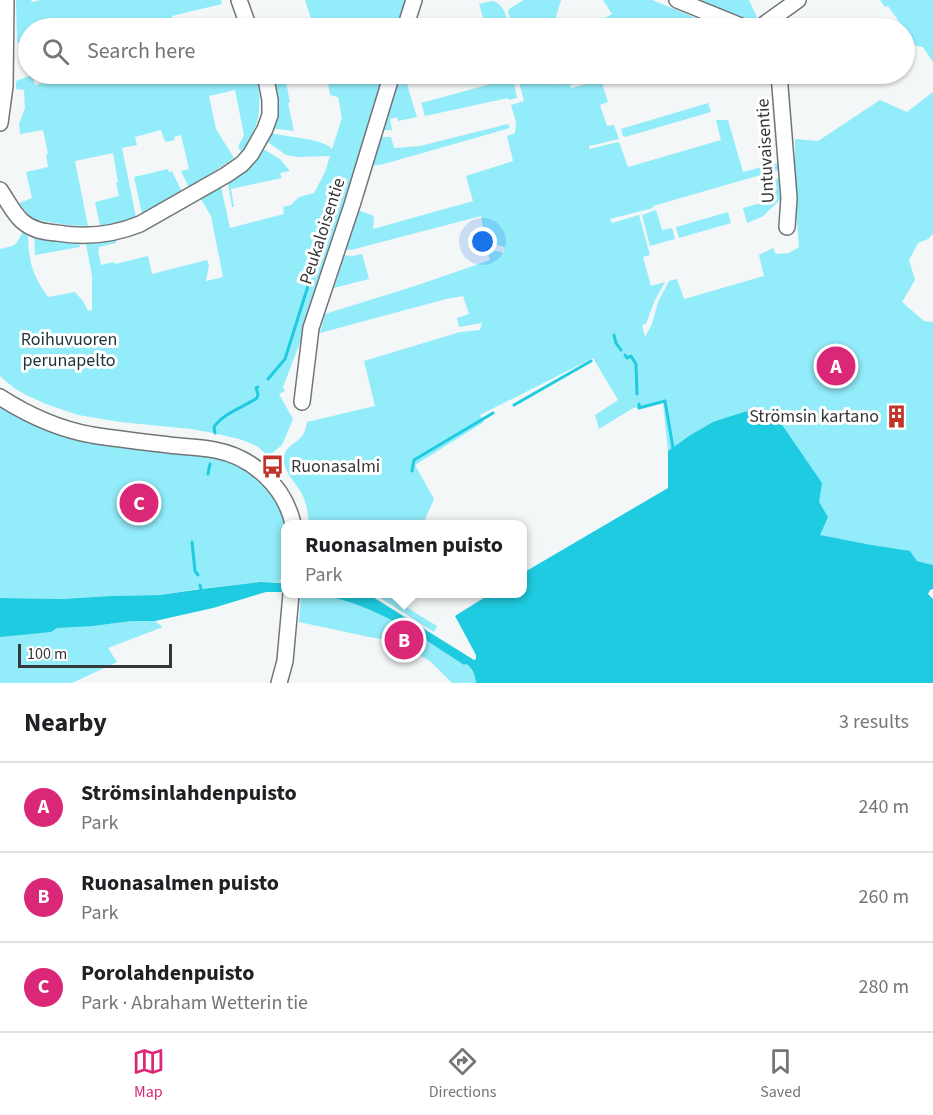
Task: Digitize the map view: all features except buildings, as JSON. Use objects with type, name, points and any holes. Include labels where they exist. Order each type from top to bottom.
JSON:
[{"type":"street","points":[[0,123],[5,86],[6,0]]},
{"type":"street","points":[[239,0],[245,18]]},
{"type":"street","points":[[408,18],[414,0]]},
{"type":"street","points":[[677,0],[721,18]]},
{"type":"street","points":[[773,18],[798,0]]},
{"type":"street","points":[[0,190],[17,216],[30,228],[82,236],[126,230],[242,164],[251,154],[270,115],[267,84]]},
{"type":"street","name":"Peukaloisentie","points":[[302,402],[311,328],[389,84]]},
{"type":"street","name":"Untuvaisentie","points":[[780,84],[789,198],[787,227]]},
{"type":"street","points":[[0,397],[47,422],[77,431],[215,450],[229,454],[259,470],[267,477],[280,493],[292,520]]},
{"type":"street","points":[[279,683],[285,661],[291,598]]},
{"type":"green space","points":[[16,0],[31,0],[32,2],[40,0],[221,0],[222,4],[172,16],[172,18],[18,18],[17,43]]},
{"type":"green space","points":[[305,0],[408,0],[402,18],[311,18]]},
{"type":"green space","points":[[524,0],[561,0],[557,18],[510,18],[509,9]]},
{"type":"green space","points":[[603,0],[652,0],[696,18],[605,18],[612,14]]},
{"type":"green space","points":[[700,0],[749,0],[757,17],[738,18]]},
{"type":"green space","points":[[880,0],[933,0],[933,62],[923,47],[915,45],[915,18],[896,18],[888,6],[885,7]]},
{"type":"green space","points":[[492,1],[500,5],[507,18],[483,18],[479,4]]},
{"type":"green space","points":[[18,80],[18,84],[258,84],[260,105],[256,125],[241,152],[238,147],[244,135],[235,90],[209,96],[216,129],[234,158],[189,188],[181,171],[189,169],[181,135],[174,137],[175,140],[165,142],[161,130],[135,137],[137,145],[122,148],[136,217],[100,226],[95,202],[119,196],[113,153],[75,161],[88,226],[67,225],[30,217],[19,203],[32,198],[26,172],[48,167],[43,130],[20,134],[19,124],[25,108],[24,90],[16,89],[16,81]]},
{"type":"green space","points":[[269,84],[286,84],[294,131],[269,128]]},
{"type":"green space","name":"Roihuvuoren perunapelto","points":[[328,84],[382,84],[303,335],[283,387],[285,391],[279,394],[293,419],[282,445],[271,454],[239,439],[213,433],[78,415],[26,395],[0,376],[0,249],[15,245],[25,228],[28,230],[32,265],[48,297],[75,292],[88,311],[92,310],[92,276],[85,239],[115,235],[116,243],[99,247],[101,265],[148,256],[152,274],[207,260],[209,266],[206,281],[223,277],[211,216],[199,196],[220,182],[230,228],[284,214],[283,207],[291,205],[299,197],[314,193],[330,156],[286,155],[265,140],[267,132],[320,142],[332,149],[342,118],[338,97],[330,95]]},
{"type":"green space","points":[[407,84],[417,117],[398,121],[397,117],[390,119],[392,130],[382,130],[396,85]]},
{"type":"green space","points":[[491,84],[514,84],[517,98],[425,116],[421,103]]},
{"type":"green space","points":[[520,84],[574,84],[570,85],[571,88],[586,84],[602,84],[608,102],[600,105],[607,126],[614,125],[619,139],[589,146],[589,149],[619,142],[628,167],[721,140],[716,120],[728,120],[743,172],[778,163],[778,170],[610,219],[612,223],[639,215],[650,255],[643,257],[651,286],[665,282],[646,324],[642,325],[645,337],[652,324],[658,302],[669,281],[677,279],[684,299],[764,276],[759,255],[773,248],[776,254],[789,253],[799,247],[795,197],[795,139],[818,141],[880,100],[907,112],[933,92],[933,234],[918,243],[909,260],[915,280],[902,302],[924,321],[933,322],[933,565],[917,561],[910,551],[902,561],[820,535],[689,436],[668,451],[663,403],[633,408],[599,429],[595,415],[618,400],[593,358],[480,415],[484,422],[415,465],[434,499],[425,520],[308,520],[304,499],[284,465],[286,450],[303,435],[307,422],[375,406],[364,361],[460,332],[480,330],[482,323],[459,327],[457,318],[469,314],[463,296],[320,333],[325,314],[490,260],[486,248],[504,253],[505,247],[486,242],[481,216],[346,250],[358,210],[374,216],[373,229],[473,201],[466,176],[513,161],[507,136],[515,133],[516,122],[511,105],[524,101]]},
{"type":"green space","points":[[708,103],[711,112],[623,136],[621,129]]},
{"type":"green space","points":[[508,124],[510,128],[371,166],[380,137],[391,137],[394,148],[420,146]]},
{"type":"green space","points":[[260,147],[280,159],[290,171],[280,173],[282,178],[231,189],[234,207],[232,207],[227,178]]},
{"type":"green space","points":[[168,169],[169,172],[172,171],[182,192],[142,214],[134,177]]},
{"type":"green space","points":[[779,178],[780,200],[764,216],[747,223],[743,208],[767,201],[762,183],[768,182],[771,190],[777,189],[775,180]]},
{"type":"green space","points":[[656,210],[662,230],[672,228],[675,239],[650,246],[642,215]]},
{"type":"green space","points":[[728,212],[731,223],[679,238],[676,227]]},
{"type":"green space","points":[[34,233],[78,239],[80,247],[35,255]]},
{"type":"green space","points":[[362,254],[369,279],[334,288],[344,255]]},
{"type":"green space","points":[[0,405],[31,423],[199,454],[229,462],[254,475],[283,510],[285,520],[281,520],[281,578],[279,582],[260,582],[160,595],[62,599],[0,598]]},
{"type":"green space","points":[[301,598],[333,598],[367,608],[407,628],[468,666],[473,672],[476,683],[452,683],[431,662],[398,642],[299,622]]},
{"type":"green space","points":[[380,598],[391,598],[437,626],[434,632]]},
{"type":"green space","points":[[132,621],[155,621],[163,627],[108,648],[117,662],[72,683],[0,683],[0,622],[93,626]]},
{"type":"shaded area","points":[[750,410],[776,416],[822,483],[819,502],[828,517],[820,535],[910,551],[917,561],[933,565],[933,589],[928,594],[933,599],[933,683],[476,683],[473,672],[466,664],[464,665],[394,621],[376,612],[333,598],[374,598],[474,660],[476,655],[455,616],[484,598],[527,598],[527,571],[668,488],[668,451],[713,422]]},
{"type":"shaded area","points":[[260,582],[281,583],[281,592],[266,592],[213,608],[155,621],[57,628],[51,632],[0,637],[0,598],[62,599],[160,595]]},
{"type":"waterway","points":[[268,379],[285,359],[308,286]]},
{"type":"waterway","points":[[614,335],[621,350]]},
{"type":"waterway","points":[[625,355],[627,358],[631,356],[636,364],[637,394]]},
{"type":"waterway","points":[[514,405],[591,361]]},
{"type":"waterway","points":[[215,433],[214,427],[222,418],[257,398],[256,388],[258,387]]},
{"type":"waterway","points":[[639,404],[639,408],[665,401],[673,448]]},
{"type":"waterway","points":[[412,471],[414,460],[493,413]]},
{"type":"waterway","points":[[208,474],[210,464]]},
{"type":"waterway","points":[[192,542],[195,571],[198,575]]},
{"type":"waterway","points":[[200,585],[201,589]]},
{"type":"place","name":"Strömsinlahdenpuisto","points":[[836,366]]},
{"type":"place","name":"Strömsin kartano","points":[[897,416]]},
{"type":"place","name":"Ruonasalmi","points":[[273,466]]},
{"type":"place","name":"Porolahdenpuisto","points":[[139,503]]},
{"type":"place","name":"Ruonasalmen puisto","points":[[404,640]]}]
